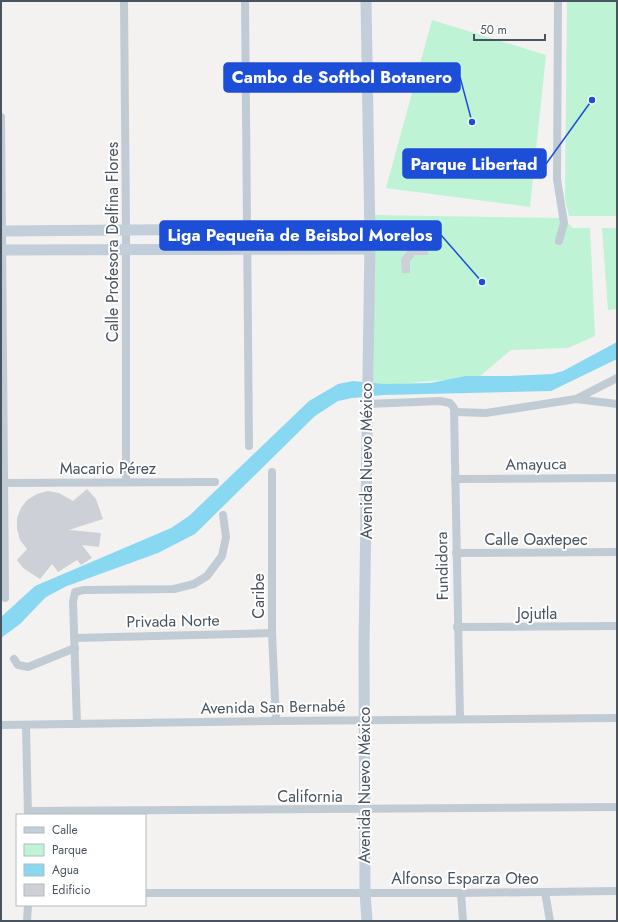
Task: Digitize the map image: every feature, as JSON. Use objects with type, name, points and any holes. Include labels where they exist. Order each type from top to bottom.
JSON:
[{"type":"street","name":"Calle Profesora Delfina Flores","points":[[124,1],[126,482]]},
{"type":"street","points":[[245,1],[249,446]]},
{"type":"street","name":"Avenida Nuevo México","points":[[366,1],[370,228],[364,720],[365,892],[367,921]]},
{"type":"street","points":[[558,1],[557,179],[564,223],[559,241]]},
{"type":"street","points":[[1,117],[2,483],[5,598]]},
{"type":"street","points":[[2,230],[370,228]]},
{"type":"street","points":[[2,250],[370,249]]},
{"type":"street","points":[[576,399],[617,378]]},
{"type":"street","points":[[367,402],[445,401],[452,405],[455,412],[486,413],[576,399],[617,404]]},
{"type":"street","name":"Fundidora","points":[[455,412],[457,628],[460,719]]},
{"type":"street","name":"Caribe","points":[[272,472],[272,633],[276,721]]},
{"type":"street","name":"Amayuca","points":[[456,479],[617,478]]},
{"type":"street","name":"Macario Pérez","points":[[2,483],[215,482]]},
{"type":"street","points":[[77,724],[75,638],[72,602],[75,592],[84,590],[174,589],[194,584],[207,576],[222,556],[226,537],[223,515]]},
{"type":"street","name":"Calle Oaxtepec","points":[[456,553],[617,552]]},
{"type":"street","name":"Jojutla","points":[[457,628],[617,626]]},
{"type":"street","name":"Privada Norte","points":[[75,638],[272,633]]},
{"type":"street","points":[[14,659],[18,666],[28,667],[75,648]]},
{"type":"street","name":"Avenida San Bernabé","points":[[1,725],[617,718]]},
{"type":"street","points":[[26,725],[28,813]]},
{"type":"street","name":"California","points":[[28,813],[617,807]]},
{"type":"street","name":"Alfonso Esparza Oteo","points":[[146,893],[461,893],[617,891]]},
{"type":"street","points":[[545,892],[550,921]]},
{"type":"street","points":[[461,893],[463,921]]},
{"type":"street","points":[[27,921],[28,906]]},
{"type":"green space","points":[[567,1],[617,1],[617,216],[569,216],[565,198]]},
{"type":"green space","points":[[432,20],[546,55],[530,207],[386,188]]},
{"type":"green space","points":[[371,215],[563,218],[573,228],[590,228],[595,336],[568,348],[511,350],[479,377],[374,386]]},
{"type":"green space","points":[[602,228],[617,228],[617,309],[608,310]]},
{"type":"water","points":[[617,342],[617,359],[551,391],[384,395],[338,401],[315,416],[195,534],[158,553],[67,586],[46,597],[20,624],[1,638],[1,617],[35,586],[171,528],[189,516],[309,401],[338,384],[353,381],[384,384],[430,383],[466,376],[552,374],[563,371]]},
{"type":"building","points":[[428,248],[428,255],[415,255],[410,261],[410,273],[402,273],[401,259],[409,249]]},
{"type":"building","points":[[87,489],[96,499],[103,519],[69,530],[101,533],[99,547],[82,545],[92,558],[81,565],[77,560],[58,572],[52,564],[40,579],[23,568],[17,560],[27,549],[20,540],[17,529],[17,518],[21,508],[27,500],[37,494],[48,491],[59,493],[73,501]]},
{"type":"place","name":"Parque Libertad","points":[[592,100]]},
{"type":"place","name":"Cambo de Softbol Botanero","points":[[472,122]]},
{"type":"place","name":"Liga Pequeña de Beisbol Morelos","points":[[482,282]]}]
